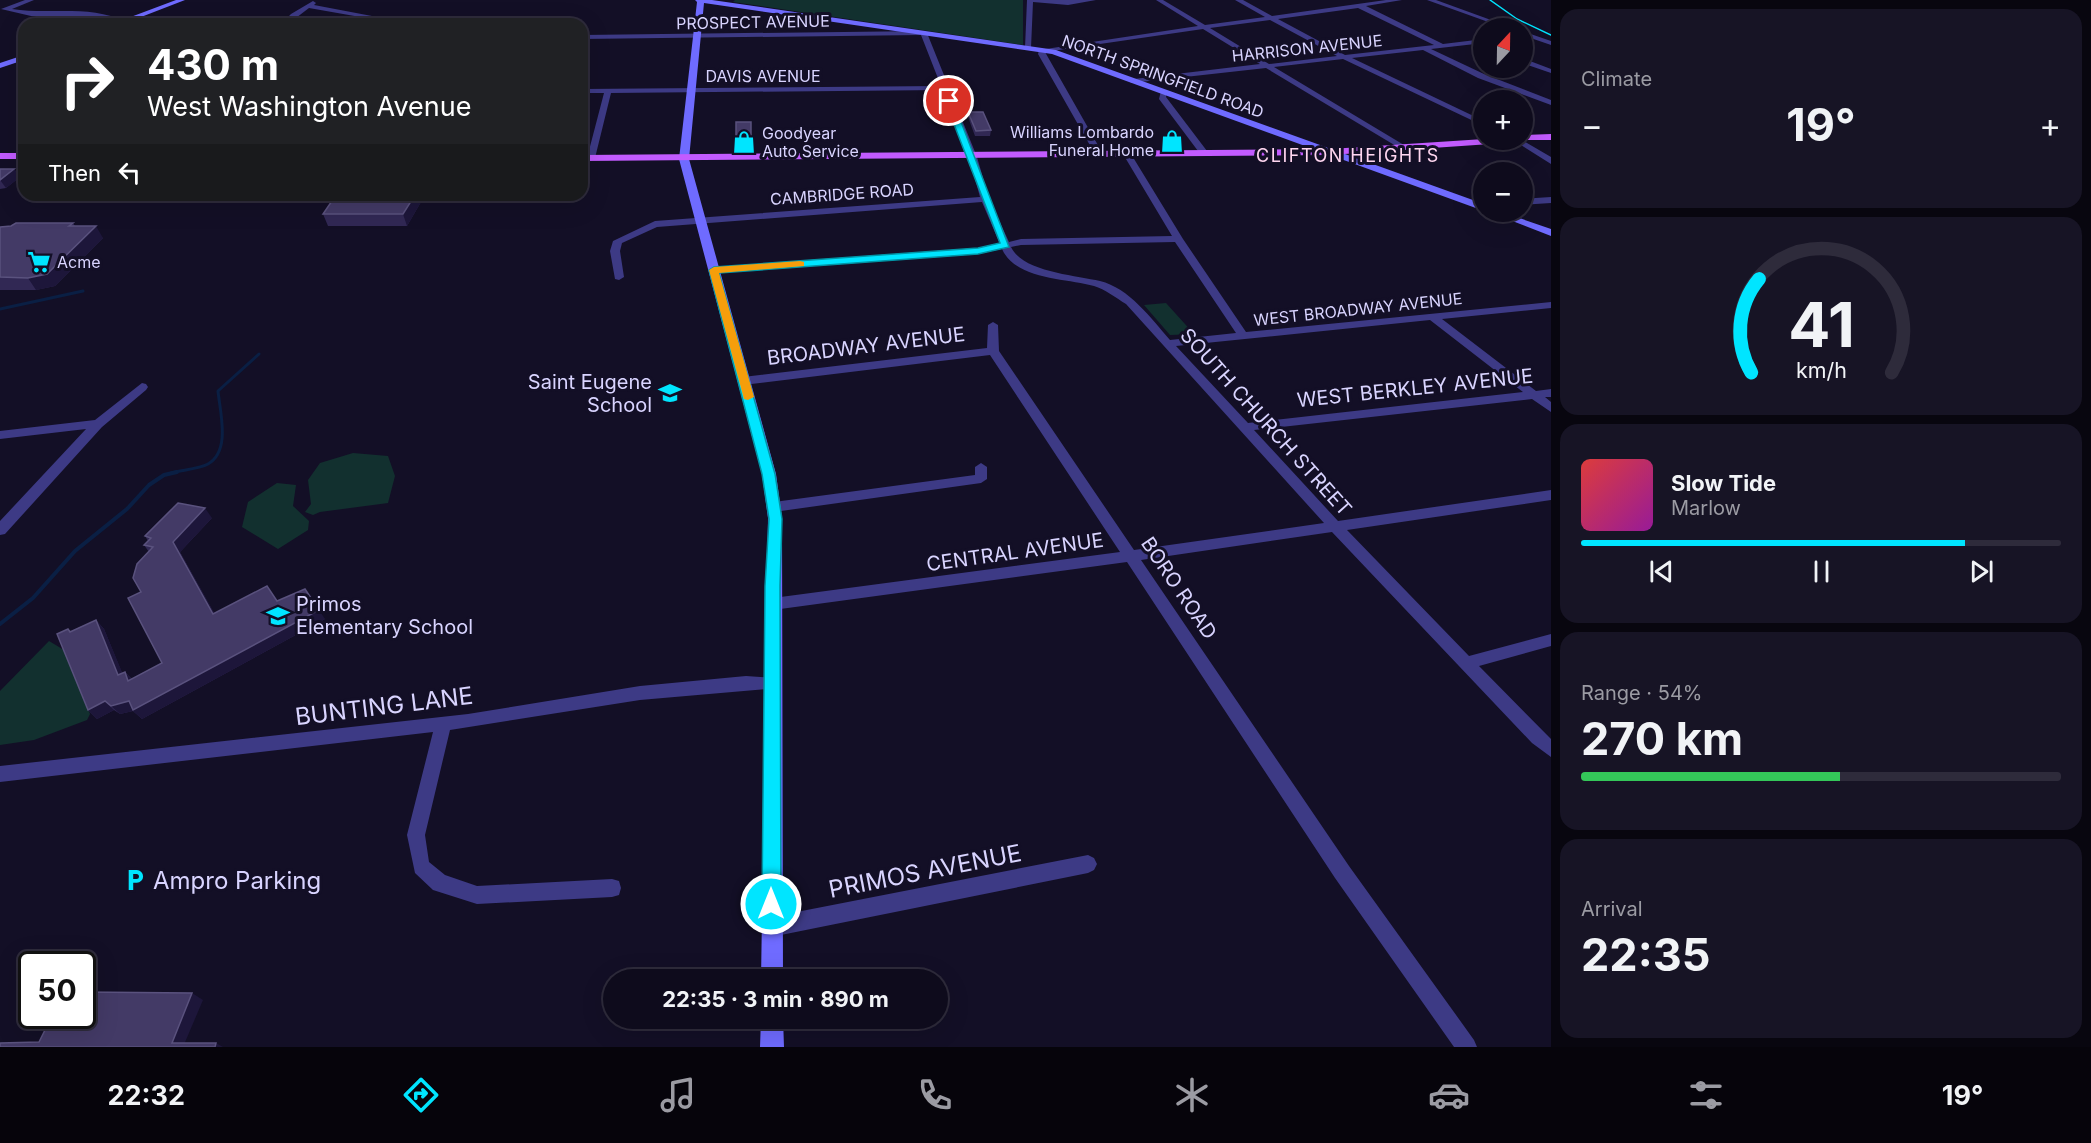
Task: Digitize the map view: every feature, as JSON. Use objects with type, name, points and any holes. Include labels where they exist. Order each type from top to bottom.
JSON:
[{"type":"main road","points":[[133,18],[182,0]]},
{"type":"main road","points":[[700,0],[684,159],[769,474],[774,507],[776,543],[772,683],[772,969]]},
{"type":"main road","name":"NORTH SPRINGFIELD ROAD","points":[[700,0],[1042,51],[1134,81],[1473,204]]},
{"type":"main road","points":[[0,66],[18,59]]},
{"type":"main road","points":[[1533,138],[1551,137]]},
{"type":"main road","points":[[1280,153],[1294,148],[1291,138]]},
{"type":"main road","points":[[588,158],[1280,153],[1330,152],[1473,142]]},
{"type":"main road","points":[[0,156],[18,156]]},
{"type":"main road","points":[[0,163],[18,163]]},
{"type":"main road","points":[[1521,222],[1551,233]]},
{"type":"main road","points":[[772,1029],[772,1047]]},
{"type":"street","points":[[2,10],[31,0]]},
{"type":"street","points":[[292,18],[307,6],[320,0]]},
{"type":"street","points":[[1028,48],[1030,0],[1068,3],[1092,0]]},
{"type":"street","points":[[1159,0],[1401,147]]},
{"type":"street","points":[[1238,0],[1344,57],[1473,119]]},
{"type":"street","points":[[1100,154],[1041,54],[1042,51],[1399,0]]},
{"type":"street","points":[[1430,0],[1481,18]]},
{"type":"street","points":[[307,6],[376,18]]},
{"type":"street","points":[[1359,6],[1444,47]]},
{"type":"street","points":[[2,10],[31,14],[87,14],[101,18]]},
{"type":"street","name":"PROSPECT AVENUE","points":[[588,37],[924,33]]},
{"type":"street","name":"SOUTH CHURCH STREET","points":[[924,33],[973,157],[985,199],[1006,245],[1017,261],[1028,267],[1088,280],[1111,289],[1130,302],[1247,427],[1334,525],[1551,749]]},
{"type":"street","points":[[1533,37],[1551,43]]},
{"type":"street","name":"HARRISON AVENUE","points":[[1134,81],[1473,43]]},
{"type":"street","points":[[1425,49],[1481,76],[1551,103]]},
{"type":"street","points":[[1533,64],[1551,71]]},
{"type":"street","name":"DAVIS AVENUE","points":[[588,91],[944,88]]},
{"type":"street","points":[[588,152],[608,91]]},
{"type":"street","points":[[1164,93],[1162,97],[1204,153]]},
{"type":"street","points":[[1533,150],[1551,161]]},
{"type":"street","points":[[1127,154],[1178,239],[1243,336]]},
{"type":"street","name":"CAMBRIDGE ROAD","points":[[619,277],[615,251],[618,241],[655,224],[985,199]]},
{"type":"street","points":[[1533,201],[1551,200]]},
{"type":"street","points":[[714,270],[978,251],[1021,242],[1178,239]]},
{"type":"street","name":"WEST BROADWAY AVENUE","points":[[1168,343],[1551,304]]},
{"type":"street","points":[[1433,316],[1551,408]]},
{"type":"street","points":[[993,326],[993,351]]},
{"type":"street","name":"BROADWAY AVENUE","points":[[743,381],[993,351]]},
{"type":"street","name":"BORO ROAD","points":[[993,351],[1342,872],[1467,1047]]},
{"type":"street","points":[[0,530],[98,424],[142,387]]},
{"type":"street","name":"WEST BERKLEY AVENUE","points":[[1247,427],[1551,393]]},
{"type":"street","points":[[0,435],[98,424]]},
{"type":"street","points":[[774,507],[981,478],[981,467]]},
{"type":"street","name":"CENTRAL AVENUE","points":[[773,604],[1132,556],[1551,495]]},
{"type":"street","points":[[1467,663],[1551,640]]},
{"type":"street","name":"BUNTING LANE","points":[[0,774],[443,724],[640,693],[746,683],[772,683]]},
{"type":"street","points":[[443,724],[416,835],[421,867],[440,883],[477,895],[612,888]]},
{"type":"street","name":"PRIMOS AVENUE","points":[[771,927],[1088,864]]},
{"type":"green space","points":[[735,0],[1023,0],[1023,45],[733,2]]},
{"type":"green space","points":[[1166,303],[1194,334],[1170,335],[1144,305]]},
{"type":"green space","points":[[353,453],[388,456],[395,476],[388,503],[320,512],[313,515],[305,512],[311,504],[308,480],[320,463]]},
{"type":"green space","points":[[277,483],[296,485],[293,506],[309,521],[308,530],[278,549],[242,527],[248,502]]},
{"type":"green space","points":[[49,641],[64,650],[90,714],[87,720],[34,740],[0,745],[0,691]]},
{"type":"building","points":[[968,112],[983,112],[991,130],[976,131]]},
{"type":"building","points":[[736,122],[751,122],[751,141],[736,141]]},
{"type":"building","points":[[0,169],[14,169],[0,180]]},
{"type":"building","points":[[332,201],[411,201],[403,214],[323,214]]},
{"type":"building","name":"Acme","points":[[16,223],[73,223],[69,226],[96,226],[47,274],[28,278],[0,277],[0,227]]},
{"type":"building","name":"Primos Elementary School","points":[[178,503],[205,508],[173,542],[213,614],[267,586],[277,601],[305,589],[319,610],[133,710],[129,701],[111,706],[105,701],[88,710],[57,634],[68,629],[70,632],[96,620],[118,675],[125,672],[128,681],[162,663],[128,598],[141,592],[133,578],[137,564],[153,547],[144,545],[151,538],[145,536]]},
{"type":"building","points":[[96,992],[192,993],[172,1043],[216,1043],[215,1047],[0,1047],[0,1043],[39,1042],[46,1029],[96,1029]]},
{"type":"waterway","points":[[0,309],[83,291]]},
{"type":"waterway","points":[[171,473],[204,466],[215,458],[222,441],[218,391],[259,354]]},
{"type":"waterway","points":[[0,624],[33,598],[75,551],[127,509],[149,485],[164,475],[177,472]]},
{"type":"tram line","points":[[1490,0],[1517,19],[1551,35]]},
{"type":"slow traffic","points":[[748,397],[714,270],[800,264]]},
{"type":"place","name":"Williams Lombardo Funeral Home","points":[[1172,141]]},
{"type":"place","name":"Goodyear Auto Service","points":[[744,142]]},
{"type":"place","name":"Acme","points":[[39,262]]},
{"type":"place","name":"Saint Eugene School","points":[[670,393]]},
{"type":"place","name":"Primos Elementary School","points":[[278,616]]},
{"type":"place","name":"Ampro Parking","points":[[135,880]]},
{"type":"district","name":"CLIFTON HEIGHTS","points":[[1348,155]]},
{"type":"route","points":[[771,904],[772,586],[776,543],[775,519],[769,474],[714,270],[978,251],[1006,245],[985,199],[973,157],[949,101]]}]
